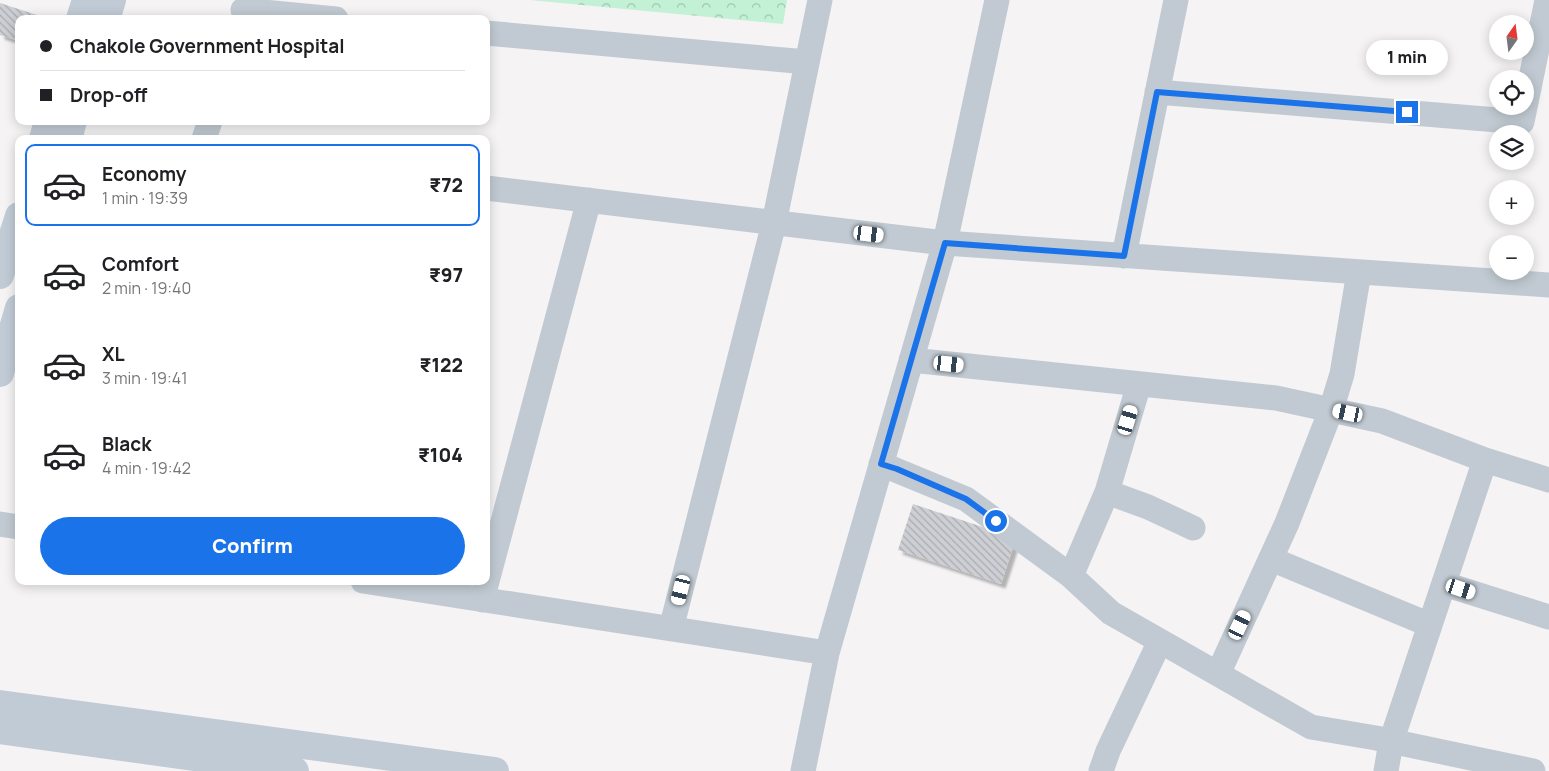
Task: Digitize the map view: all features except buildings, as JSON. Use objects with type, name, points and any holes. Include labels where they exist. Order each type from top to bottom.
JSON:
[{"type":"main road","points":[[81,15],[86,0]]},
{"type":"main road","points":[[107,15],[112,0]]},
{"type":"main road","points":[[0,275],[15,228]]},
{"type":"main road","points":[[0,373],[15,322]]},
{"type":"main road","points":[[6,702],[212,755],[295,771]]},
{"type":"main road","points":[[0,730],[212,755],[495,771]]},
{"type":"street","points":[[671,629],[774,223],[820,0]]},
{"type":"street","points":[[802,771],[827,653],[945,243],[997,0]]},
{"type":"street","points":[[1124,256],[1176,0]]},
{"type":"street","points":[[1157,92],[1522,122],[1547,0]]},
{"type":"street","points":[[243,10],[295,15]]},
{"type":"street","points":[[490,33],[807,62]]},
{"type":"street","points":[[490,188],[945,243],[1549,285]]},
{"type":"street","points":[[490,570],[589,200]]},
{"type":"street","points":[[1218,674],[1287,523],[1331,410],[1342,374],[1359,272]]},
{"type":"street","points":[[911,360],[1276,398],[1382,420],[1485,460],[1549,480]]},
{"type":"street","points":[[1071,576],[1107,492],[1139,384]]},
{"type":"street","points":[[1386,771],[1392,742],[1485,460]]},
{"type":"street","points":[[881,464],[966,499],[1071,576],[1111,613],[1311,727],[1533,771]]},
{"type":"street","points":[[1107,492],[1148,507],[1193,528]]},
{"type":"street","points":[[0,524],[15,526]]},
{"type":"street","points":[[1271,559],[1430,625]]},
{"type":"street","points":[[1444,584],[1549,617]]},
{"type":"street","points":[[388,585],[827,653]]},
{"type":"street","points":[[482,600],[486,585]]},
{"type":"street","points":[[1101,771],[1108,751],[1160,641]]},
{"type":"green space","points":[[530,0],[787,0],[783,24]]},
{"type":"route","points":[[996,521],[966,499],[881,464],[945,243],[1124,256],[1157,92],[1407,112]]}]
